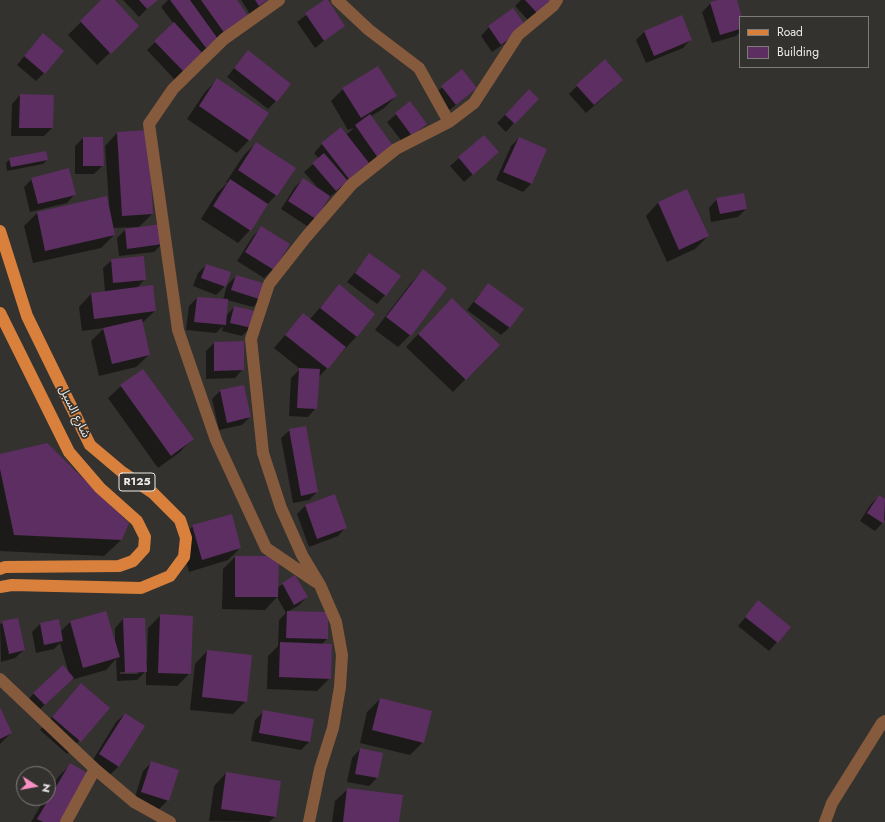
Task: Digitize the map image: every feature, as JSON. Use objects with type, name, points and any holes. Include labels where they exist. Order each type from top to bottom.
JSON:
[{"type":"main road","name":"شارع السبل","points":[[0,231],[27,316],[90,445],[122,472],[153,493],[180,520],[186,538],[184,557],[170,576],[141,588],[12,585],[0,587]]},
{"type":"main road","name":"شارع السبل","points":[[0,313],[69,452],[100,488],[137,521],[145,537],[144,549],[133,561],[119,566],[0,568]]},
{"type":"street","points":[[279,0],[224,39],[173,89],[149,124],[178,330],[216,440],[266,548],[320,585]]},
{"type":"street","points":[[337,0],[369,30],[419,68],[449,122]]},
{"type":"street","points":[[309,822],[320,769],[333,728],[340,687],[342,655],[336,622],[320,585],[302,555],[281,508],[263,453],[251,339],[269,284],[306,237],[352,184],[396,149],[449,122],[474,103],[518,35],[553,6],[558,0]]},
{"type":"street","points":[[0,679],[95,769],[134,802],[170,822]]},
{"type":"street","points":[[825,822],[832,803],[885,721]]},
{"type":"street","points":[[66,822],[95,769]]},
{"type":"building","points":[[101,0],[115,0],[139,26],[111,54],[80,21]]},
{"type":"building","points":[[139,0],[158,0],[147,9]]},
{"type":"building","points":[[170,0],[190,0],[218,39],[206,48]]},
{"type":"building","points":[[201,0],[237,0],[249,17],[225,34]]},
{"type":"building","points":[[255,0],[268,0],[259,6]]},
{"type":"building","points":[[324,0],[328,0],[345,26],[324,41],[305,13]]},
{"type":"building","points":[[525,0],[552,0],[538,14]]},
{"type":"building","points":[[718,0],[737,0],[742,16],[739,16],[739,29],[720,35],[710,2]]},
{"type":"building","points":[[513,8],[526,26],[501,45],[488,26]]},
{"type":"building","points":[[682,15],[692,40],[654,56],[644,31]]},
{"type":"building","points":[[174,22],[204,55],[185,73],[154,41]]},
{"type":"building","points":[[43,33],[64,51],[45,74],[24,56]]},
{"type":"building","points":[[248,50],[291,84],[277,102],[234,68]]},
{"type":"building","points":[[605,59],[623,80],[594,105],[576,85]]},
{"type":"building","points":[[378,66],[397,96],[361,118],[342,88]]},
{"type":"building","points":[[462,69],[477,88],[456,105],[441,86]]},
{"type":"building","points":[[217,78],[269,113],[250,141],[199,106]]},
{"type":"building","points":[[529,89],[539,99],[515,124],[505,115]]},
{"type":"building","points":[[20,94],[54,95],[53,128],[19,128]]},
{"type":"building","points":[[410,101],[427,124],[412,136],[395,113]]},
{"type":"building","points":[[370,114],[394,147],[378,158],[355,125]]},
{"type":"building","points":[[341,127],[369,163],[349,179],[321,143]]},
{"type":"building","points":[[148,130],[153,214],[122,216],[117,132]]},
{"type":"building","points":[[484,135],[499,152],[473,175],[458,157]]},
{"type":"building","points":[[83,137],[103,137],[104,166],[83,166]]},
{"type":"building","points":[[519,137],[547,149],[532,184],[503,172]]},
{"type":"building","points":[[256,142],[296,168],[277,196],[238,170]]},
{"type":"building","points":[[46,151],[48,160],[11,167],[9,158]]},
{"type":"building","points":[[324,153],[348,181],[336,191],[312,163]]},
{"type":"building","points":[[69,168],[76,195],[38,204],[31,178]]},
{"type":"building","points":[[303,178],[330,196],[316,219],[288,201]]},
{"type":"building","points":[[230,179],[268,204],[251,231],[213,206]]},
{"type":"building","points":[[687,189],[709,236],[679,250],[658,202]]},
{"type":"building","points":[[744,193],[747,209],[720,214],[716,198]]},
{"type":"building","points":[[107,196],[115,235],[45,251],[37,212]]},
{"type":"building","points":[[161,224],[163,244],[127,249],[125,229]]},
{"type":"building","points":[[261,226],[290,244],[274,270],[245,252]]},
{"type":"building","points":[[369,253],[401,276],[386,296],[355,273]]},
{"type":"building","points":[[144,256],[146,280],[113,283],[111,259]]},
{"type":"building","points":[[206,264],[231,272],[226,287],[201,278]]},
{"type":"building","points":[[423,269],[447,288],[411,336],[386,317]]},
{"type":"building","points":[[236,275],[266,284],[262,300],[231,290]]},
{"type":"building","points":[[488,283],[524,309],[510,328],[474,302]]},
{"type":"building","points":[[339,284],[375,314],[357,337],[320,308]]},
{"type":"building","points":[[153,285],[156,311],[94,319],[91,293]]},
{"type":"building","points":[[197,297],[228,299],[226,325],[194,322]]},
{"type":"building","points":[[452,298],[500,345],[466,380],[418,334]]},
{"type":"building","points":[[234,306],[255,311],[252,328],[230,323]]},
{"type":"building","points":[[303,313],[346,347],[328,369],[285,335]]},
{"type":"building","points":[[142,319],[150,355],[112,364],[103,328]]},
{"type":"building","points":[[244,341],[244,370],[214,371],[214,342]]},
{"type":"building","points":[[299,368],[320,369],[317,409],[297,408]]},
{"type":"building","points":[[143,369],[194,439],[171,456],[120,385]]},
{"type":"building","points":[[244,385],[251,417],[227,423],[220,390]]},
{"type":"building","points":[[306,426],[318,492],[301,496],[289,429]]},
{"type":"building","points":[[47,443],[129,523],[122,540],[14,535],[0,469],[0,454]]},
{"type":"building","points":[[335,494],[347,528],[317,539],[305,505]]},
{"type":"building","points":[[879,495],[885,499],[884,524],[867,513]]},
{"type":"building","points":[[232,514],[241,548],[202,560],[192,525]]},
{"type":"building","points":[[235,556],[279,556],[278,597],[235,597]]},
{"type":"building","points":[[295,575],[308,597],[294,605],[282,583]]},
{"type":"building","points":[[758,600],[791,627],[778,643],[745,617]]},
{"type":"building","points":[[106,611],[120,657],[83,668],[70,621]]},
{"type":"building","points":[[287,611],[328,612],[328,639],[286,638]]},
{"type":"building","points":[[160,614],[193,616],[191,674],[158,673]]},
{"type":"building","points":[[18,618],[25,650],[9,654],[2,621]]},
{"type":"building","points":[[123,618],[145,618],[147,672],[125,673]]},
{"type":"building","points":[[59,619],[63,641],[44,645],[40,623]]},
{"type":"building","points":[[280,642],[332,644],[331,679],[279,677]]},
{"type":"building","points":[[207,650],[252,655],[247,702],[202,697]]},
{"type":"building","points":[[63,665],[74,678],[45,705],[33,693]]},
{"type":"building","points":[[81,683],[110,708],[81,742],[52,717]]},
{"type":"building","points":[[380,698],[432,711],[424,743],[372,730]]},
{"type":"building","points":[[0,707],[12,733],[0,739]]},
{"type":"building","points":[[263,710],[314,719],[310,742],[259,733]]},
{"type":"building","points":[[125,713],[145,726],[119,767],[99,754]]},
{"type":"building","points":[[360,748],[383,753],[378,778],[355,774]]},
{"type":"building","points":[[151,761],[179,770],[169,801],[141,792]]},
{"type":"building","points":[[70,763],[96,778],[70,822],[43,822],[37,819],[45,806],[56,806],[56,787]]},
{"type":"building","points":[[226,772],[281,781],[276,817],[221,809]]},
{"type":"building","points":[[347,788],[403,795],[399,822],[343,822]]}]
